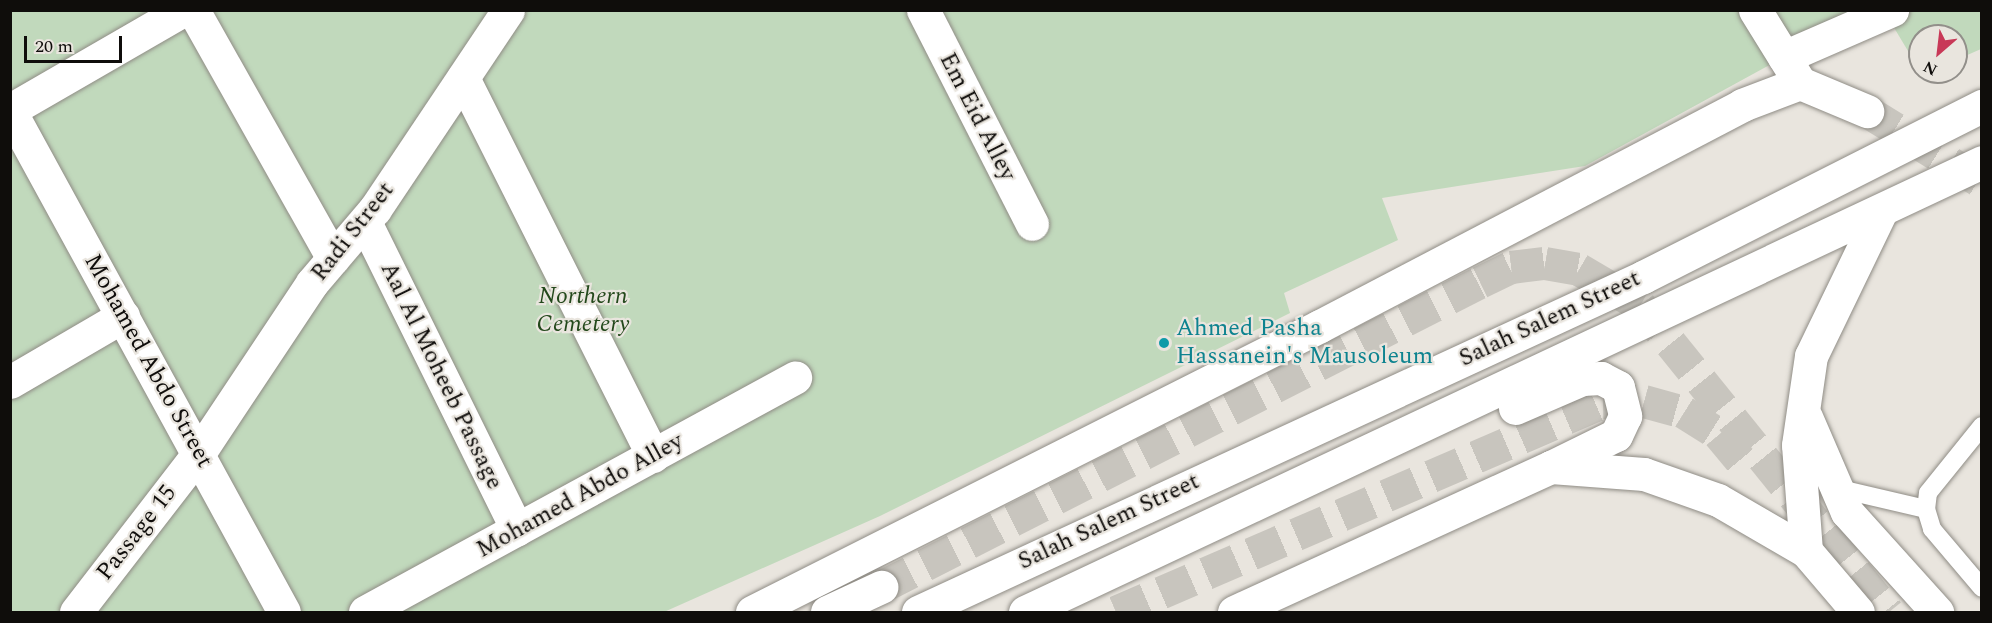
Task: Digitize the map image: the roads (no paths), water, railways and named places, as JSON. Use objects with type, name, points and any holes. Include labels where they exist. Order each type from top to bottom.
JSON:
[{"type":"main road","points":[[10,110],[183,10]]},
{"type":"main road","points":[[193,10],[333,258]]},
{"type":"main road","name":"Radi Street","points":[[199,453],[333,258],[365,222],[508,10]]},
{"type":"main road","name":"Em Eid Alley","points":[[923,10],[1032,224]]},
{"type":"main road","points":[[1755,10],[1792,70],[1867,111]]},
{"type":"main road","points":[[752,612],[1320,326],[1742,105],[1792,70],[1892,10]]},
{"type":"main road","points":[[463,78],[653,456]]},
{"type":"main road","name":"Salah Salem Street","points":[[918,612],[1643,277],[1982,106]]},
{"type":"main road","name":"Mohamed Abdo Street","points":[[10,110],[284,612]]},
{"type":"main road","name":"Salah Salem Street","points":[[1025,612],[1372,452],[1982,162]]},
{"type":"main road","points":[[1806,551],[1798,445],[1811,356],[1881,212]]},
{"type":"main road","name":"Aal Al Moheeb Passage","points":[[365,222],[517,530]]},
{"type":"main road","points":[[10,382],[123,316]]},
{"type":"main road","name":"Mohamed Abdo Alley","points":[[365,612],[795,378]]},
{"type":"main road","points":[[1234,612],[1616,435],[1625,402],[1613,383],[1582,379],[1432,445],[1372,452]]},
{"type":"main road","points":[[1803,409],[1847,512],[1937,612]]},
{"type":"main road","name":"Passage 15","points":[[76,612],[199,453]]},
{"type":"main road","points":[[1551,467],[1608,468],[1682,484],[1806,551],[1858,612]]},
{"type":"main road","points":[[827,612],[880,586]]},
{"type":"lane","points":[[1982,426],[1928,493],[1926,509],[1932,529],[1982,588]]},
{"type":"lane","points":[[1836,488],[1926,509]]},
{"type":"tunnel","points":[[1867,111],[1982,182]]},
{"type":"tunnel","points":[[881,587],[1480,282],[1511,267],[1545,263],[1579,269],[1640,305],[1888,612]]},
{"type":"tunnel","points":[[1116,612],[1603,402],[1644,401],[1684,412],[1719,434],[1741,460]]},
{"type":"place","name":"Ahmed Pasha Hassanein's Mausoleum","points":[[1164,343]]},
{"type":"park label","name":"Northern Cemetery","points":[[583,311]]}]
